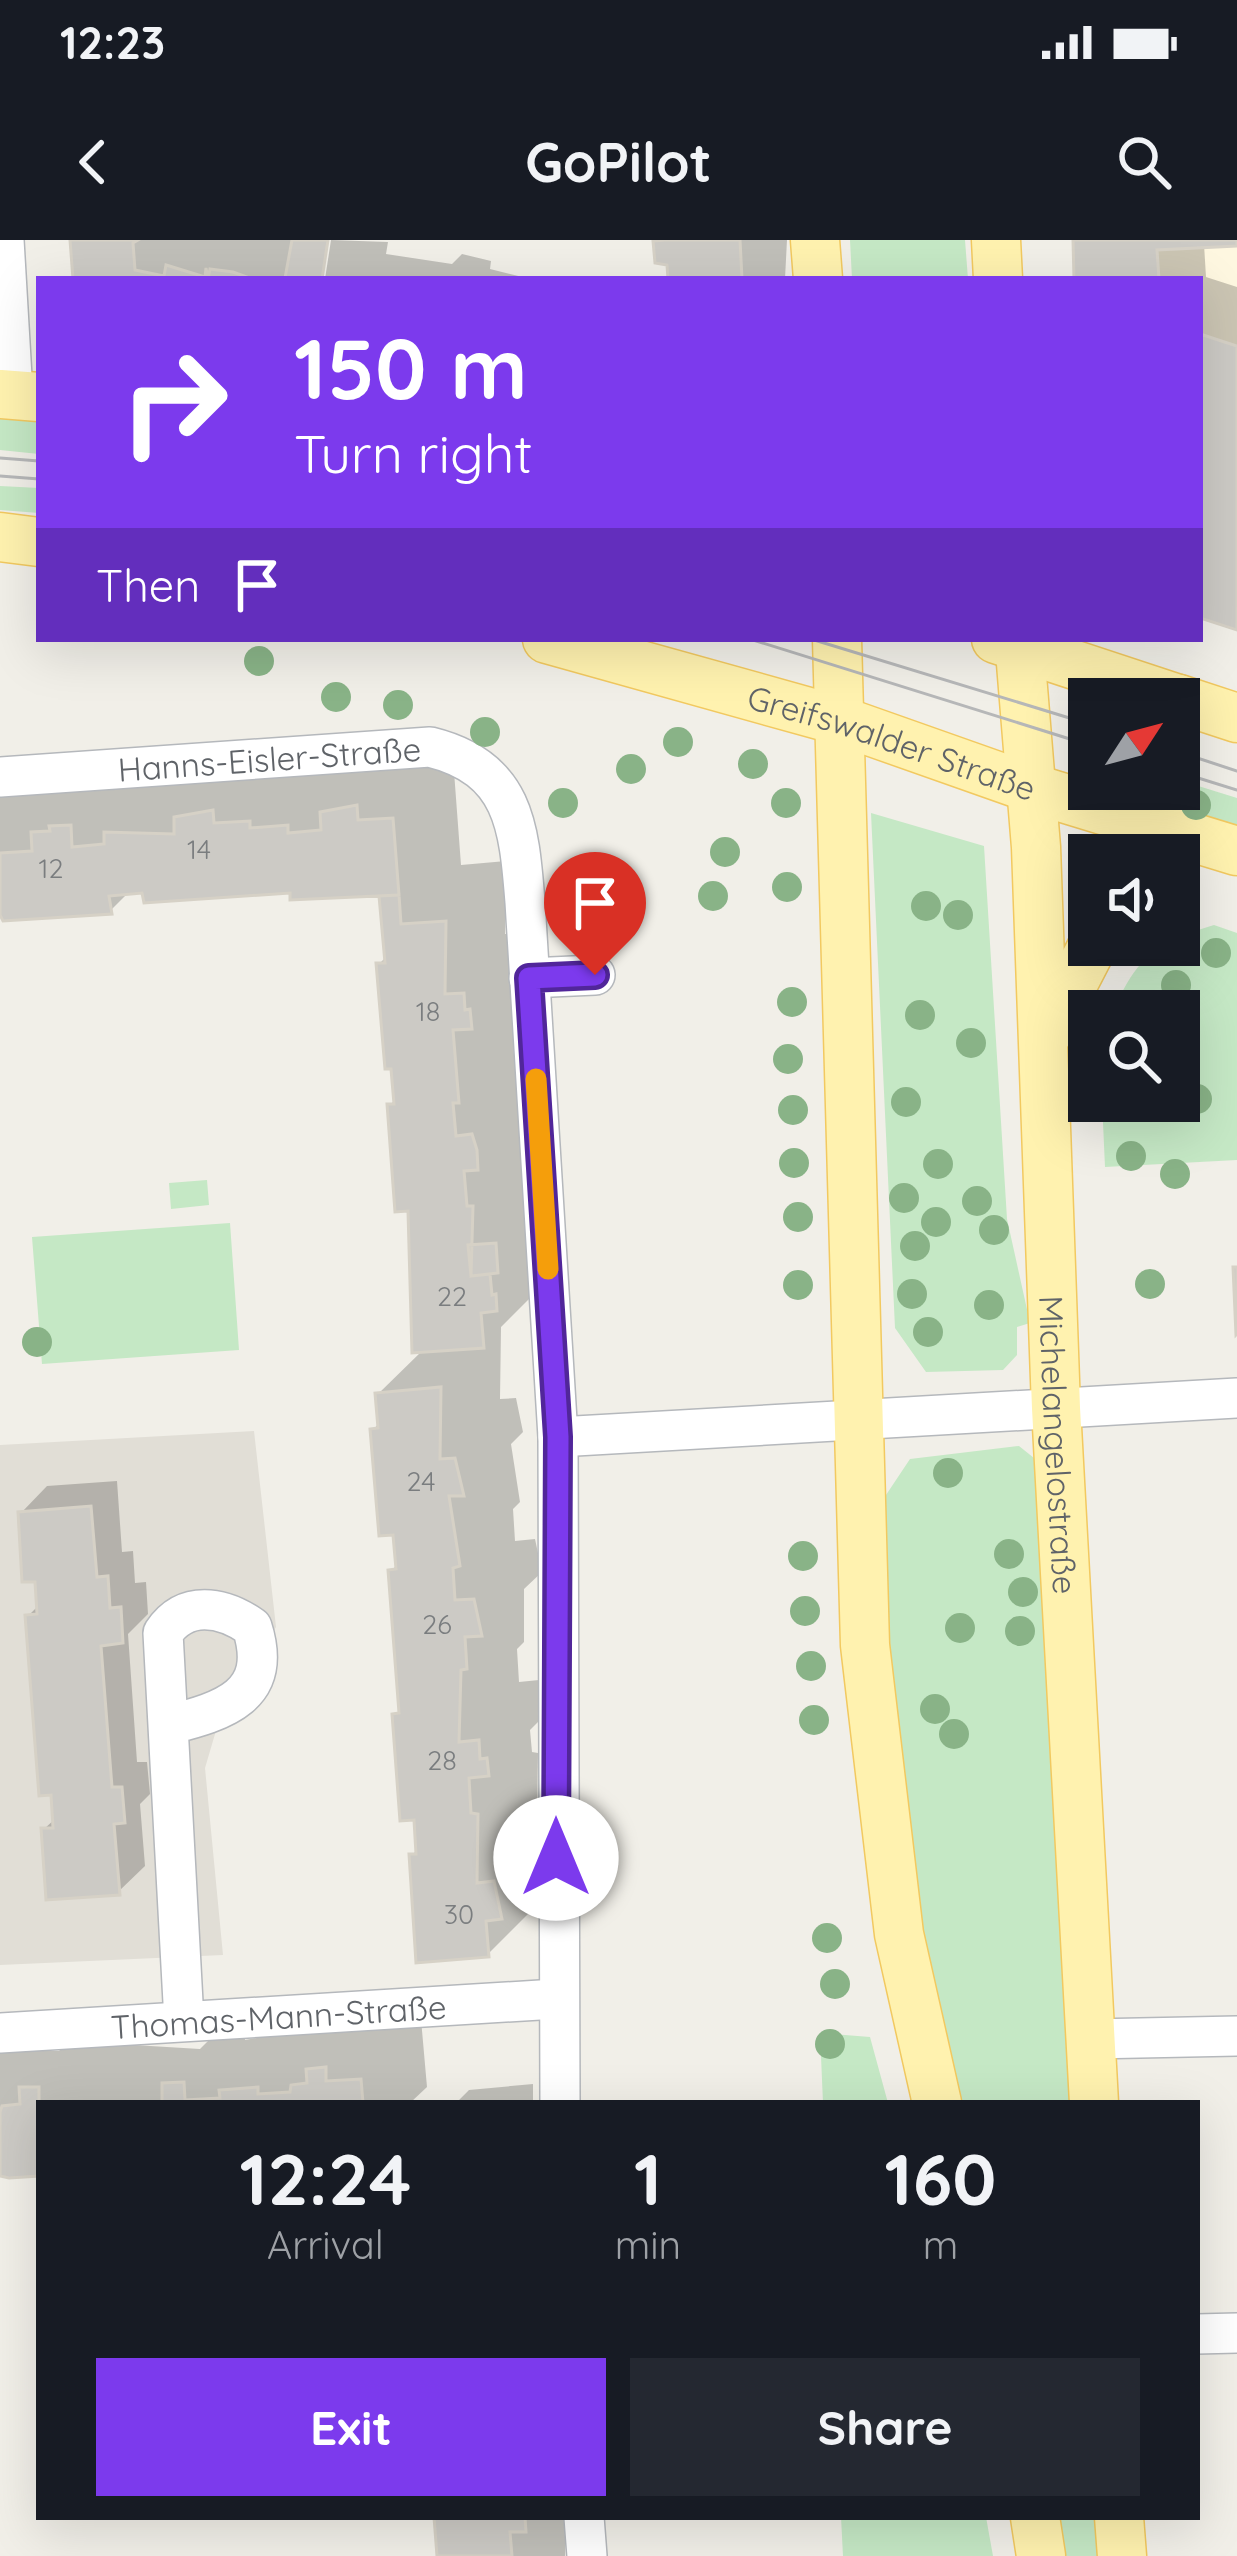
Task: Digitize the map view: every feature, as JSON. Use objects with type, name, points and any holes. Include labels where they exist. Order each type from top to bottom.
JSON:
[{"type":"main road","points":[[815,240],[818,276]]},
{"type":"main road","points":[[996,240],[998,276]]},
{"type":"main road","points":[[0,538],[36,542]]},
{"type":"main road","name":"Greifswalder Straße","points":[[558,642],[842,721],[1030,788],[1237,852]]},
{"type":"main road","points":[[837,642],[865,1645],[879,1803],[903,1953],[936,2100]]},
{"type":"main road","points":[[1011,642],[1117,678]]},
{"type":"main road","name":"Michelangelostraße","points":[[1011,642],[1030,788],[1056,1408],[1094,2100]]},
{"type":"main road","points":[[1200,706],[1237,718]]},
{"type":"main road","points":[[1200,867],[1237,852]]},
{"type":"main road","points":[[1043,1043],[1082,966]]},
{"type":"main road","points":[[1035,2520],[1041,2556]]},
{"type":"main road","points":[[1119,2520],[1122,2556]]},
{"type":"street","points":[[4,240],[17,395]]},
{"type":"street","name":"Hanns-Eisler-Straße","points":[[0,776],[402,747],[448,752],[488,776],[514,815],[558,1437],[560,2100]]},
{"type":"street","points":[[529,978],[595,975]]},
{"type":"street","points":[[558,1437],[1237,1398]]},
{"type":"street","points":[[168,1725],[184,2021]]},
{"type":"street","name":"Thomas-Mann-Straße","points":[[0,2033],[556,1999]]},
{"type":"street","points":[[1091,2039],[1237,2036]]},
{"type":"street","points":[[1200,2334],[1237,2332]]},
{"type":"street","points":[[584,2520],[587,2556]]},
{"type":"shaded area","points":[[1073,240],[1237,240],[1237,630],[1203,619],[1203,276],[1074,276]]},
{"type":"shaded area","points":[[254,1431],[276,1627],[220,1717],[205,1768],[223,1955],[0,1965],[0,1445]]},
{"type":"green space","points":[[850,240],[965,240],[968,276],[852,276]]},
{"type":"green space","points":[[0,416],[36,420],[36,454],[0,450]]},
{"type":"green space","points":[[0,486],[36,488],[36,513],[0,510]]},
{"type":"green space","points":[[1200,787],[1237,798],[1237,825],[1178,810],[1200,810]]},
{"type":"green space","points":[[871,813],[984,846],[1007,1219],[1030,1323],[1017,1327],[1017,1355],[1003,1370],[926,1372],[895,1328]]},
{"type":"green space","points":[[1214,925],[1237,933],[1237,1160],[1105,1167],[1103,1122],[1200,1122],[1200,990],[1124,990],[1140,966],[1200,966],[1200,929]]},
{"type":"green space","points":[[207,1180],[209,1205],[171,1209],[169,1183]]},
{"type":"green space","points":[[230,1223],[239,1350],[42,1364],[32,1237]]},
{"type":"green space","points":[[1019,1446],[1039,1462],[1077,2100],[958,2100],[915,1905],[886,1657],[882,1501],[910,1459]]},
{"type":"green space","points":[[820,2033],[870,2037],[887,2100],[823,2100]]},
{"type":"green space","points":[[841,2520],[987,2520],[993,2556],[843,2556]]},
{"type":"green space","points":[[1058,2520],[1101,2520],[1103,2556],[1064,2556]]},
{"type":"building","points":[[70,240],[138,240],[133,243],[135,270],[164,276],[73,276]]},
{"type":"building","points":[[292,240],[328,240],[322,276],[285,276]]},
{"type":"building","points":[[740,240],[742,276],[668,276],[667,265],[655,263],[653,241]]},
{"type":"building","points":[[1073,240],[1237,240],[1237,246],[1157,250],[1159,276],[1074,276]]},
{"type":"building","points":[[166,265],[202,276],[164,276]]},
{"type":"building","points":[[210,269],[244,276],[209,276]]},
{"type":"building","points":[[1203,335],[1237,346],[1237,630],[1203,619]]},
{"type":"building","points":[[357,805],[358,820],[393,818],[399,895],[290,900],[290,893],[144,903],[142,893],[109,896],[112,914],[3,921],[0,915],[0,853],[32,851],[31,832],[50,831],[49,826],[71,825],[72,847],[104,844],[104,832],[174,834],[174,817],[213,810],[214,823],[250,821],[250,828],[288,825],[288,833],[321,830],[320,812]]},
{"type":"building","points":[[399,895],[401,924],[446,921],[445,994],[464,993],[465,1010],[470,1009],[472,1029],[453,1030],[459,1103],[453,1103],[456,1136],[472,1134],[477,1150],[478,1170],[464,1171],[467,1206],[473,1206],[471,1276],[490,1274],[492,1295],[496,1294],[497,1311],[481,1313],[484,1348],[412,1353],[408,1211],[395,1212],[387,1104],[394,1104],[391,1069],[385,1069],[376,963],[385,963],[379,896]]},
{"type":"building","points":[[496,1243],[498,1273],[471,1276],[468,1245]]},
{"type":"building","points":[[1233,1267],[1237,1267],[1236,1335]]},
{"type":"building","points":[[441,1387],[440,1459],[455,1458],[464,1496],[449,1496],[460,1566],[453,1568],[455,1600],[474,1599],[482,1636],[465,1637],[467,1669],[461,1670],[459,1742],[479,1740],[480,1759],[487,1758],[489,1776],[469,1778],[471,1813],[478,1814],[477,1883],[494,1881],[502,1919],[486,1921],[489,1957],[416,1963],[409,1854],[416,1854],[414,1820],[400,1821],[392,1714],[399,1713],[388,1570],[396,1569],[393,1535],[379,1536],[370,1429],[378,1428],[375,1393]]},
{"type":"building","points":[[91,1506],[97,1577],[108,1576],[110,1608],[121,1607],[123,1643],[101,1646],[112,1787],[122,1787],[125,1823],[114,1824],[120,1895],[46,1900],[41,1828],[53,1828],[51,1795],[39,1796],[25,1615],[37,1614],[35,1582],[22,1582],[18,1512]]},
{"type":"building","points":[[326,2067],[326,2081],[361,2079],[363,2100],[185,2100],[220,2098],[219,2090],[258,2087],[258,2094],[290,2092],[291,2085],[307,2083],[306,2069]]},
{"type":"building","points":[[184,2082],[185,2100],[162,2100],[162,2083]]},
{"type":"building","points":[[19,2087],[39,2087],[36,2176],[9,2178],[0,2176],[0,2112],[2,2106],[20,2104]]},
{"type":"building","points":[[434,2520],[525,2520],[526,2532],[510,2532],[512,2556],[437,2556]]},
{"type":"tram line","points":[[0,458],[36,461]]},
{"type":"tram line","points":[[0,476],[36,479]]},
{"type":"tram line","points":[[760,642],[1068,738]]},
{"type":"tram line","points":[[821,642],[1068,718]]},
{"type":"tram line","points":[[1200,759],[1237,771]]},
{"type":"tram line","points":[[1200,779],[1237,790]]},
{"type":"slow traffic","points":[[536,1079],[548,1269]]},
{"type":"route","points":[[556,1858],[558,1437],[529,978],[595,975]]}]
